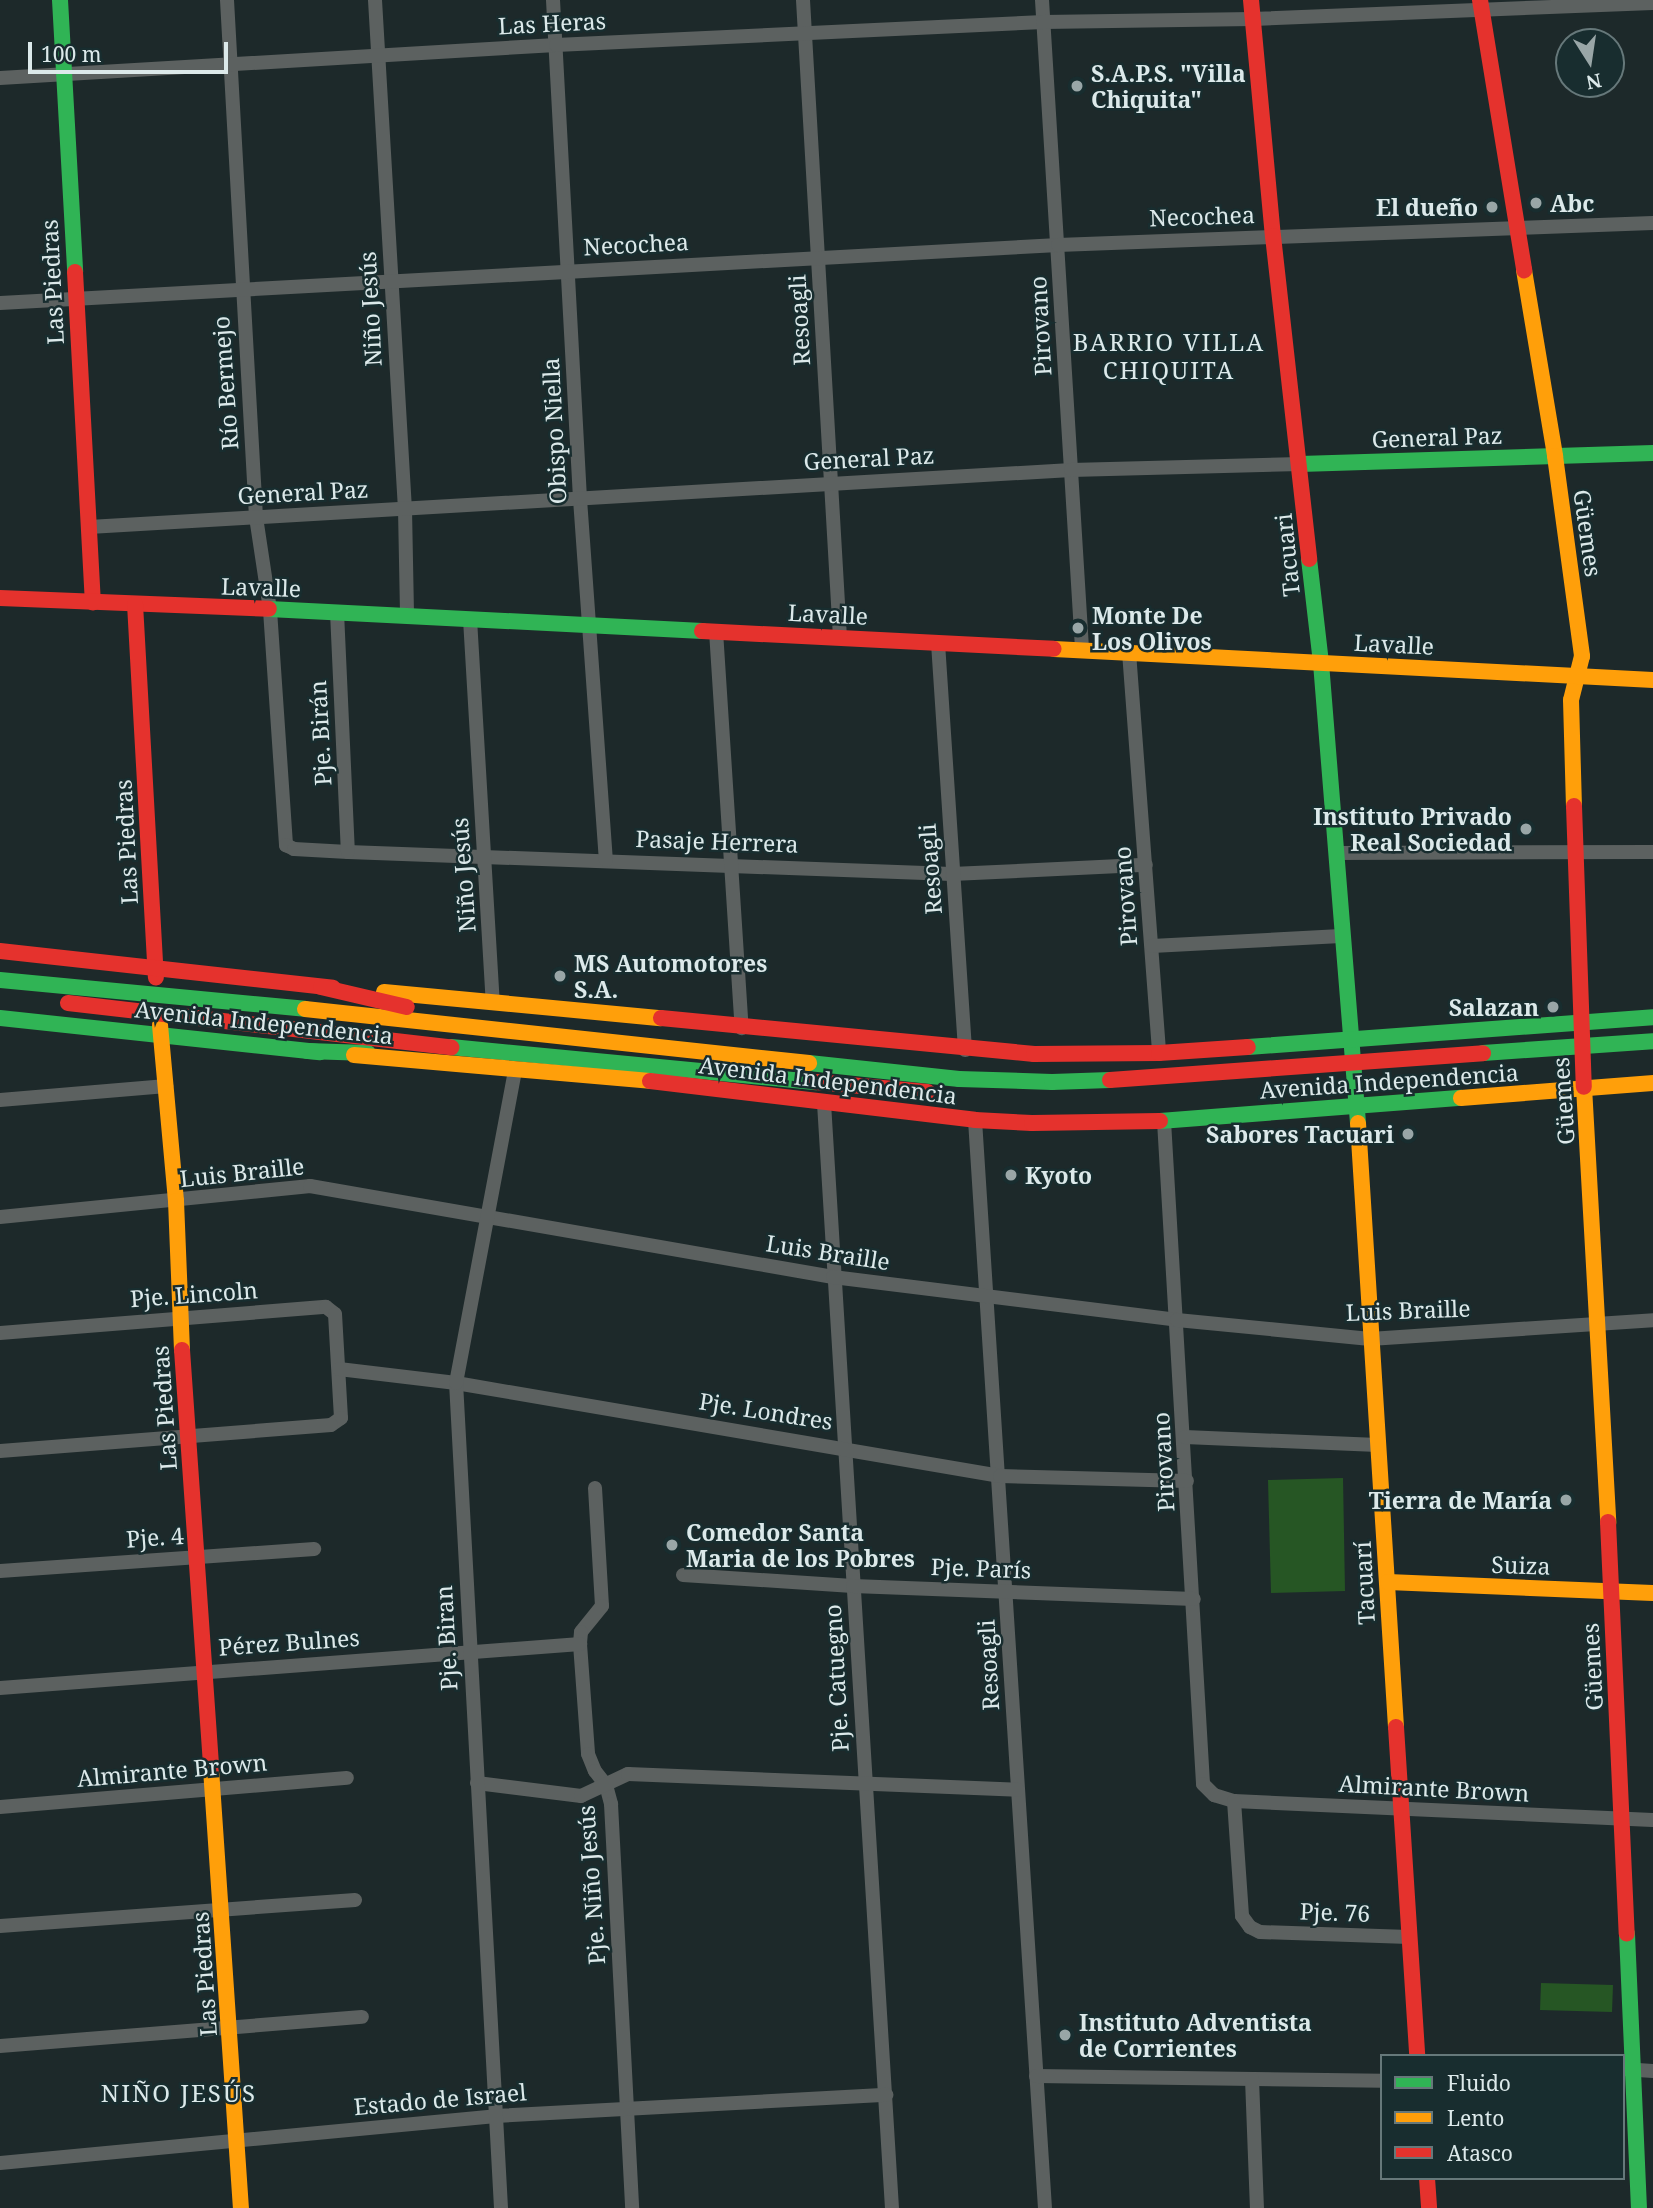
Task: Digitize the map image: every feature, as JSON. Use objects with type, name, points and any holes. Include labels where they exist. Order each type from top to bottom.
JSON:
[{"type":"main road","name":"Las Piedras","points":[[60,0],[93,603]]},
{"type":"main road","name":"Tacuari","points":[[1251,0],[1273,236],[1321,663],[1357,1107]]},
{"type":"main road","name":"Güemes","points":[[1481,5],[1555,456],[1582,656],[1571,700],[1583,1053],[1612,1591],[1622,1819],[1628,2069],[1639,2208]]},
{"type":"main road","name":"General Paz","points":[[1300,464],[1653,453]]},
{"type":"main road","name":"Lavalle","points":[[0,598],[407,615],[1653,680]]},
{"type":"main road","name":"Las Piedras","points":[[135,604],[155,967],[176,1202],[180,1317],[231,2026],[241,2208]]},
{"type":"main road","name":"Avenida Independencia","points":[[0,951],[321,987],[965,1050],[1034,1054],[1159,1053],[1653,1017]]},
{"type":"main road","name":"Avenida Independencia","points":[[0,980],[157,993],[518,1034],[959,1079],[1026,1082],[1354,1070]]},
{"type":"main road","points":[[321,987],[518,1034]]},
{"type":"main road","name":"Avenida Independencia","points":[[0,996],[159,1013],[643,1080],[975,1120],[1164,1121],[1653,1083]]},
{"type":"main road","name":"Avenida Independencia","points":[[0,1018],[307,1051],[520,1063],[643,1065],[875,1090],[989,1095],[1152,1091],[1354,1070],[1583,1053],[1653,1041]]},
{"type":"main road","name":"Avenida Independencia","points":[[1583,1053],[1653,1057]]},
{"type":"main road","points":[[643,1065],[687,1078],[785,1098]]},
{"type":"main road","name":"Tacuarí","points":[[1357,1107],[1417,2054]]},
{"type":"main road","name":"Suiza","points":[[1388,1582],[1653,1593]]},
{"type":"main road","points":[[1427,2180],[1430,2208]]},
{"type":"street","name":"Río Bermejo","points":[[228,0],[256,517],[270,610],[286,845]]},
{"type":"street","name":"Niño Jesús","points":[[375,0],[405,509],[407,615]]},
{"type":"street","name":"Obispo Niella","points":[[553,0],[580,499],[606,860]]},
{"type":"street","name":"Resoagli","points":[[803,0],[840,638]]},
{"type":"street","name":"Pirovano","points":[[1042,0],[1082,649]]},
{"type":"street","name":"Las Heras","points":[[0,78],[556,45],[1043,22],[1253,19],[1481,5],[1653,3]]},
{"type":"street","points":[[1517,226],[1653,223]]},
{"type":"street","name":"Necochea","points":[[0,303],[1058,245],[1517,226]]},
{"type":"street","name":"General Paz","points":[[89,527],[1071,470],[1300,464]]},
{"type":"street","name":"Pje. Birán","points":[[337,612],[348,852]]},
{"type":"street","name":"Niño Jesús","points":[[470,619],[494,1002]]},
{"type":"street","points":[[716,631],[743,1028]]},
{"type":"street","name":"Resoagli","points":[[938,643],[965,1050]]},
{"type":"street","name":"Pirovano","points":[[1129,652],[1159,1053]]},
{"type":"street","name":"Pasaje Herrera","points":[[286,845],[294,849],[348,852],[952,874],[1146,865]]},
{"type":"street","points":[[1336,853],[1576,850],[1653,852]]},
{"type":"street","points":[[1152,946],[1342,936]]},
{"type":"street","name":"Pje. Biran","points":[[501,2208],[456,1383],[487,1216],[520,1063]]},
{"type":"street","points":[[0,1100],[166,1086]]},
{"type":"street","name":"Pje. Catuegno","points":[[824,1103],[892,2208]]},
{"type":"street","name":"Resoagli","points":[[975,1120],[1045,2208]]},
{"type":"street","name":"Pirovano","points":[[1164,1121],[1185,1437],[1203,1784],[1214,1795]]},
{"type":"street","name":"Luis Braille","points":[[0,1217],[176,1202],[310,1186],[833,1277],[1177,1320],[1370,1339],[1653,1320]]},
{"type":"street","name":"Pje. Lincoln","points":[[0,1333],[326,1307],[335,1314],[341,1418],[331,1425],[188,1435]]},
{"type":"street","name":"Pje. Londres","points":[[339,1369],[456,1383],[845,1447],[1000,1476],[1187,1481]]},
{"type":"street","points":[[0,1451],[188,1435]]},
{"type":"street","points":[[1185,1437],[1378,1445]]},
{"type":"street","points":[[580,1644],[581,1632],[602,1606],[595,1488]]},
{"type":"street","name":"Pje. 4","points":[[0,1571],[314,1549]]},
{"type":"street","name":"Pje. París","points":[[683,1575],[853,1586],[1194,1599]]},
{"type":"street","name":"Pérez Bulnes","points":[[0,1688],[580,1644]]},
{"type":"street","name":"Pje. Niño Jesús","points":[[580,1644],[588,1754],[595,1771],[606,1785],[611,1804],[632,2208]]},
{"type":"street","points":[[477,1783],[581,1796],[628,1774],[1017,1790]]},
{"type":"street","name":"Almirante Brown","points":[[0,1807],[347,1779]]},
{"type":"street","name":"Almirante Brown","points":[[1214,1795],[1234,1801],[1653,1821]]},
{"type":"street","name":"Pje. 76","points":[[1234,1801],[1242,1916],[1250,1927],[1260,1932],[1409,1937]]},
{"type":"street","points":[[0,1926],[355,1900]]},
{"type":"street","points":[[0,2046],[362,2017]]},
{"type":"street","points":[[1628,2069],[1653,2071]]},
{"type":"street","points":[[1036,2076],[1380,2081]]},
{"type":"street","points":[[1252,2079],[1257,2208]]},
{"type":"street","name":"Estado de Israel","points":[[0,2163],[496,2116],[886,2095]]},
{"type":"green space","points":[[1343,1478],[1345,1591],[1271,1593],[1268,1480]]},
{"type":"green space","points":[[1541,1983],[1613,1985],[1612,2012],[1540,2010]]},
{"type":"traffic: fast","points":[[60,0],[75,272]]},
{"type":"traffic: fast","points":[[1300,464],[1653,453]]},
{"type":"traffic: fast","points":[[1309,559],[1321,663],[1358,1123]]},
{"type":"traffic: fast","points":[[269,609],[702,631]]},
{"type":"traffic: fast","points":[[0,980],[305,1009]]},
{"type":"traffic: fast","points":[[1248,1047],[1653,1017]]},
{"type":"traffic: fast","points":[[0,1018],[320,1052]]},
{"type":"traffic: fast","points":[[1483,1053],[1653,1041]]},
{"type":"traffic: fast","points":[[451,1047],[816,1082]]},
{"type":"traffic: fast","points":[[307,1051],[368,1053]]},
{"type":"traffic: fast","points":[[809,1063],[959,1079],[1052,1082],[1110,1080]]},
{"type":"traffic: fast","points":[[1160,1121],[1461,1098]]},
{"type":"traffic: fast","points":[[1627,1934],[1639,2208]]},
{"type":"traffic: slow","points":[[1524,270],[1555,456],[1582,656],[1571,700],[1574,806]]},
{"type":"traffic: slow","points":[[1054,649],[1653,680]]},
{"type":"traffic: slow","points":[[384,992],[661,1018]]},
{"type":"traffic: slow","points":[[305,1009],[809,1063]]},
{"type":"traffic: slow","points":[[160,1025],[176,1201],[182,1350]]},
{"type":"traffic: slow","points":[[354,1055],[650,1081]]},
{"type":"traffic: slow","points":[[1461,1098],[1653,1083]]},
{"type":"traffic: slow","points":[[1584,1087],[1608,1522]]},
{"type":"traffic: slow","points":[[1358,1123],[1396,1727]]},
{"type":"traffic: slow","points":[[1388,1582],[1653,1593]]},
{"type":"traffic: slow","points":[[211,1769],[241,2208]]},
{"type":"traffic: jam","points":[[1251,0],[1273,236],[1309,559]]},
{"type":"traffic: jam","points":[[1480,0],[1524,270]]},
{"type":"traffic: jam","points":[[75,272],[93,603]]},
{"type":"traffic: jam","points":[[0,598],[269,609]]},
{"type":"traffic: jam","points":[[135,604],[156,977]]},
{"type":"traffic: jam","points":[[702,631],[1054,649]]},
{"type":"traffic: jam","points":[[1574,806],[1584,1087]]},
{"type":"traffic: jam","points":[[0,951],[333,988]]},
{"type":"traffic: jam","points":[[321,987],[407,1007]]},
{"type":"traffic: jam","points":[[68,1003],[451,1047]]},
{"type":"traffic: jam","points":[[661,1018],[1034,1054],[1159,1053],[1248,1047]]},
{"type":"traffic: jam","points":[[1110,1080],[1483,1053]]},
{"type":"traffic: jam","points":[[650,1081],[975,1120],[1032,1123],[1160,1121]]},
{"type":"traffic: jam","points":[[816,1082],[928,1092]]},
{"type":"traffic: jam","points":[[182,1350],[211,1769]]},
{"type":"traffic: jam","points":[[1608,1522],[1627,1934]]},
{"type":"traffic: jam","points":[[1396,1727],[1417,2054]]},
{"type":"traffic: jam","points":[[1427,2180],[1429,2208]]},
{"type":"place","name":"S.A.P.S. \"Villa Chiquita\"","points":[[1077,86]]},
{"type":"place","name":"Abc","points":[[1536,203]]},
{"type":"place","name":"El dueño","points":[[1492,207]]},
{"type":"place","name":"Monte De Los Olivos","points":[[1078,628]]},
{"type":"place","name":"Instituto Privado Real Sociedad","points":[[1526,829]]},
{"type":"place","name":"MS Automotores S.A.","points":[[560,976]]},
{"type":"place","name":"Salazan","points":[[1553,1007]]},
{"type":"place","name":"Sabores Tacuari","points":[[1408,1134]]},
{"type":"place","name":"Kyoto","points":[[1011,1175]]},
{"type":"place","name":"Tierra de María","points":[[1566,1500]]},
{"type":"place","name":"Comedor Santa Maria de los Pobres","points":[[672,1545]]},
{"type":"place","name":"Instituto Adventista de Corrientes","points":[[1065,2035]]},
{"type":"district","name":"BARRIO VILLA CHIQUITA","points":[[1169,356]]},
{"type":"district","name":"NIÑO JESÚS","points":[[179,2093]]}]
